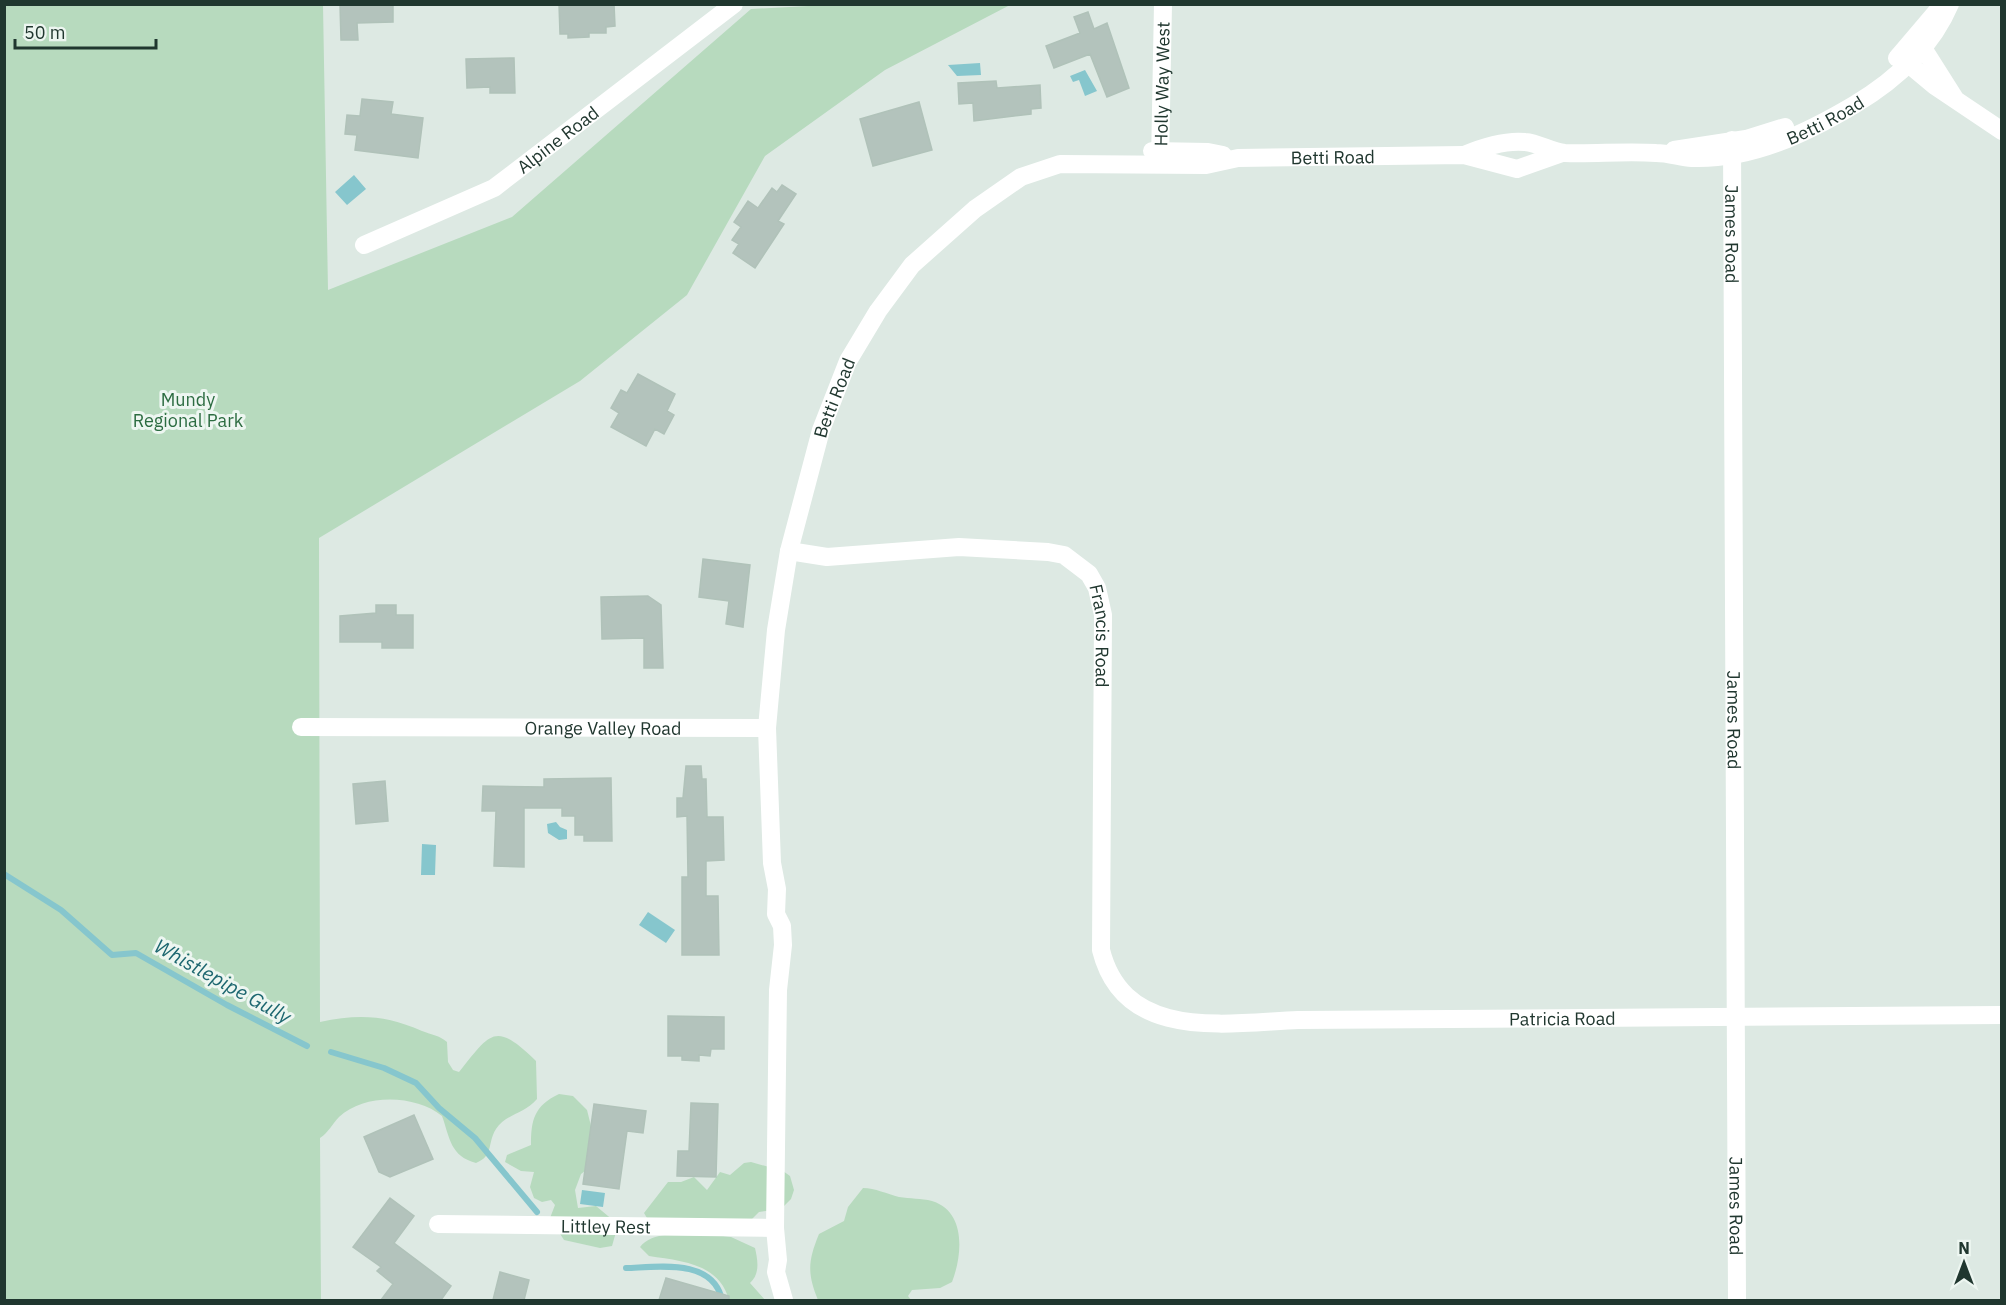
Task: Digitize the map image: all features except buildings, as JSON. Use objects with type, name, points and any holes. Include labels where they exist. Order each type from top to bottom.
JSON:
[{"type":"street","name":"Alpine Road","points":[[364,245],[494,188],[734,4]]},
{"type":"street","name":"Holly Way West","points":[[1160,157],[1163,4]]},
{"type":"street","name":"Betti Road","points":[[1918,44],[1943,4]]},
{"type":"street","name":"Betti Road","points":[[1464,155],[1490,144],[1526,142],[1562,153],[1658,153],[1690,158],[1732,147],[1756,151],[1813,129],[1889,82],[1904,60],[1943,19],[1950,4]]},
{"type":"street","points":[[1918,44],[1954,97]]},
{"type":"street","points":[[1904,60],[1935,86],[2001,131]]},
{"type":"street","name":"James Road","points":[[1732,147],[1737,1300]]},
{"type":"street","name":"Betti Road","points":[[767,728],[776,630],[789,551],[821,430],[848,361],[878,311],[912,265],[975,209],[1021,177],[1060,164],[1160,157],[1206,165],[1238,158],[1464,155],[1516,170],[1562,153]]},
{"type":"street","name":"Francis Road","points":[[789,551],[827,557],[959,547],[1032,550],[1064,555],[1089,574],[1097,588],[1103,615],[1101,950],[1111,976],[1129,999]]},
{"type":"street","name":"Orange Valley Road","points":[[301,727],[767,728]]},
{"type":"street","points":[[767,728],[772,863],[765,896],[778,990],[775,1236],[778,1260],[776,1272],[784,1300]]},
{"type":"street","name":"Patricia Road","points":[[1129,999],[1151,1013],[1168,1019],[1221,1024],[1310,1020],[2001,1015]]},
{"type":"street","name":"Littley Rest","points":[[438,1224],[775,1236]]},
{"type":"street","points":[[772,1300],[767,1270],[775,1236]]},
{"type":"green space","name":"Mundy Regional Park","points":[[845,4],[1010,5],[885,70],[765,156],[687,295],[580,381],[319,538],[320,1022],[360,1017],[384,1019],[438,1036],[447,1042],[448,1062],[453,1070],[459,1072],[487,1040],[494,1036],[502,1036],[522,1048],[536,1061],[537,1099],[527,1108],[500,1124],[493,1134],[488,1153],[476,1163],[467,1160],[456,1151],[449,1139],[442,1116],[419,1104],[391,1100],[376,1101],[350,1109],[339,1117],[320,1138],[321,1300],[5,1300],[5,5],[323,5],[328,290],[512,217],[751,9]]},
{"type":"green space","points":[[559,1094],[573,1096],[587,1110],[591,1126],[590,1167],[581,1174],[575,1190],[578,1208],[596,1206],[614,1221],[616,1232],[612,1246],[600,1248],[564,1240],[550,1218],[555,1205],[551,1200],[542,1202],[534,1198],[530,1187],[534,1172],[521,1171],[505,1162],[507,1155],[531,1145],[533,1121],[539,1109]]},
{"type":"green space","points":[[751,1162],[783,1171],[790,1176],[794,1190],[791,1199],[781,1209],[759,1212],[751,1220],[647,1218],[644,1213],[668,1182],[681,1182],[694,1177],[707,1190],[720,1172],[730,1175],[744,1163]]},
{"type":"green space","points":[[863,1188],[899,1197],[932,1201],[951,1215],[959,1236],[958,1260],[952,1282],[940,1288],[912,1290],[908,1296],[911,1300],[818,1300],[810,1267],[819,1234],[844,1221],[848,1207]]},
{"type":"green space","points":[[700,1233],[731,1237],[755,1248],[757,1271],[750,1283],[765,1300],[729,1300],[717,1278],[708,1271],[686,1262],[649,1256],[640,1247],[645,1242],[659,1236]]},
{"type":"water","points":[[980,63],[981,75],[957,76],[948,65]]},
{"type":"water","points":[[1085,70],[1097,91],[1085,96],[1079,80],[1073,82],[1070,76]]},
{"type":"water","points":[[354,175],[366,189],[347,205],[335,192]]},
{"type":"water","points":[[556,822],[567,830],[567,839],[559,840],[548,833],[547,824]]},
{"type":"water","points":[[422,844],[436,845],[435,875],[421,875]]},
{"type":"water","points":[[648,912],[675,930],[666,943],[639,925]]},
{"type":"water","points":[[582,1190],[605,1193],[603,1207],[580,1204]]},
{"type":"waterway","name":"Whistlepipe Gully","points":[[4,874],[61,910],[112,955],[136,953],[227,1005],[307,1046]]},
{"type":"waterway","points":[[331,1052],[384,1068],[416,1083],[439,1108],[475,1138],[537,1212]]},
{"type":"waterway","name":"Whistlepipe Gully","points":[[626,1268],[668,1267],[696,1271],[708,1277],[717,1287],[722,1300]]}]
